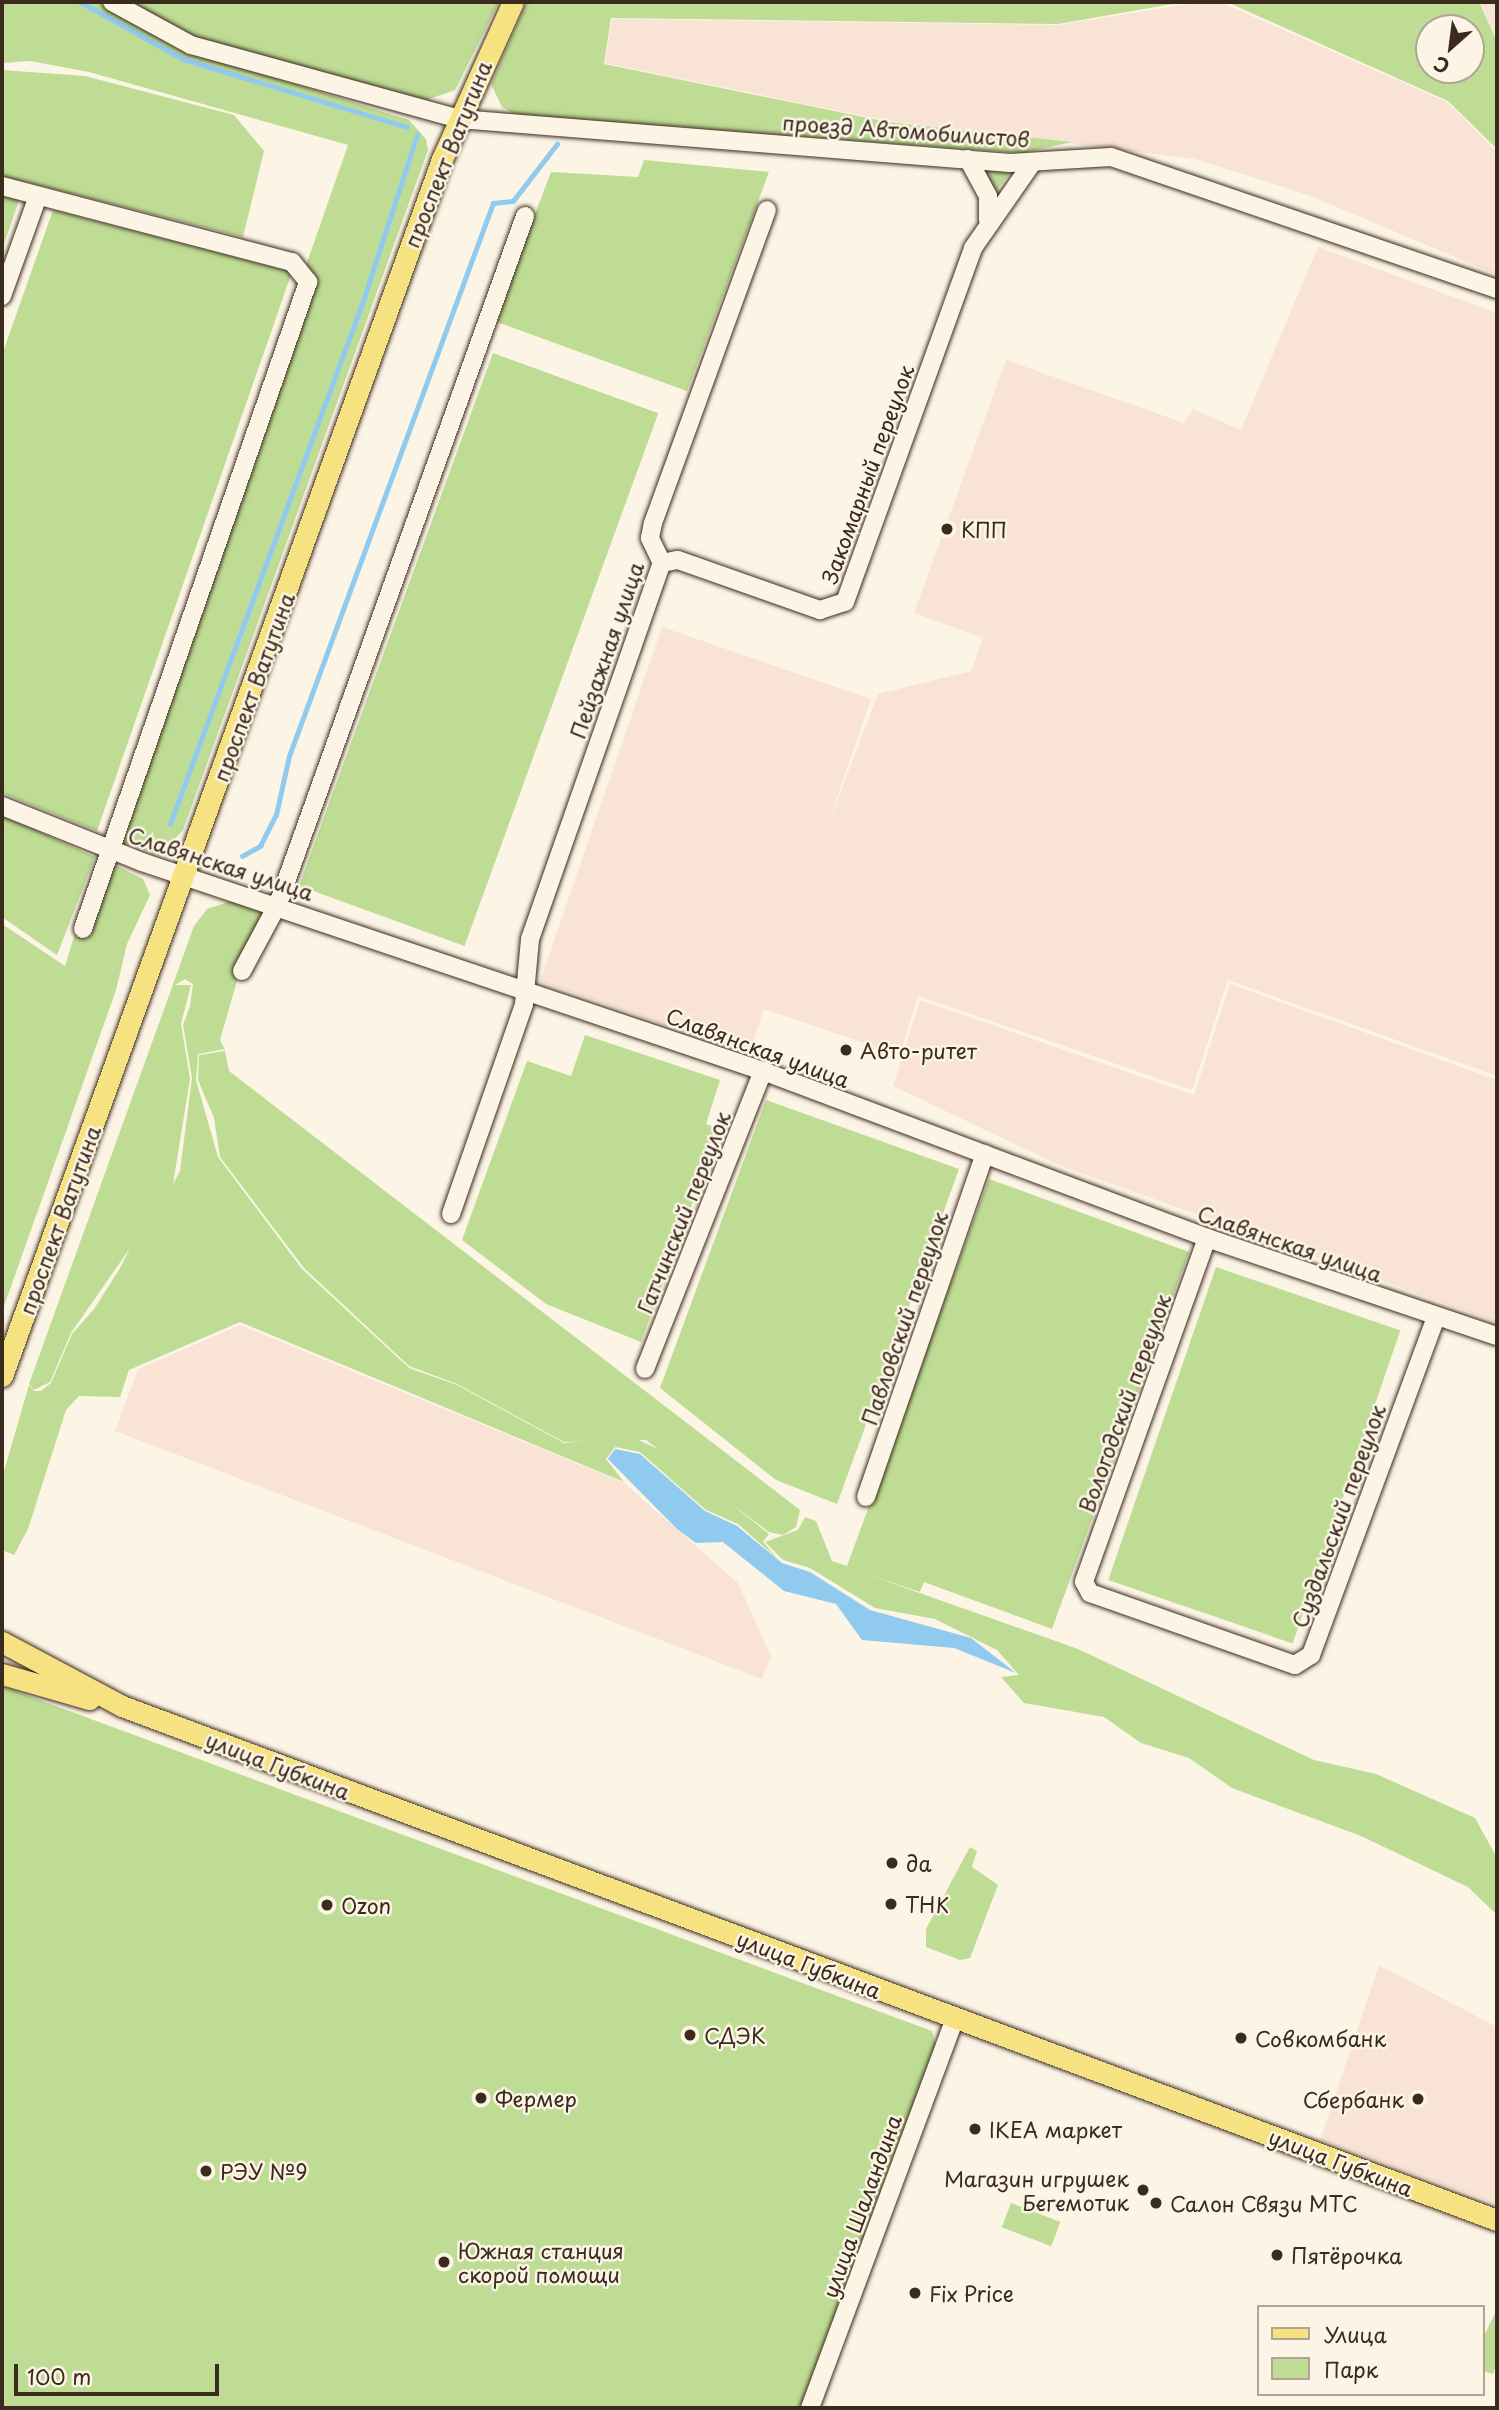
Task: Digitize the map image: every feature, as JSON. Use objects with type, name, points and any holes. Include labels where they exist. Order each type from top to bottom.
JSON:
[{"type":"main road","name":"проспект Ватутина","points":[[2,1376],[459,119],[513,2]]},
{"type":"main road","name":"улица Губкина","points":[[2,1642],[122,1706]]},
{"type":"main road","name":"улица Губкина","points":[[2,1674],[122,1706],[1497,2220]]},
{"type":"street","name":"проезд Автомобилистов","points":[[112,2],[191,45],[459,119],[1032,163],[1111,157],[1497,289]]},
{"type":"street","points":[[968,159],[988,196],[988,220]]},
{"type":"street","name":"Закомарный переулок","points":[[662,563],[678,560],[820,610],[845,602],[949,312],[988,220],[1032,163]]},
{"type":"street","points":[[2,186],[292,262],[308,282],[83,929]]},
{"type":"street","points":[[2,296],[38,195]]},
{"type":"street","name":"Пейзажная улица","points":[[451,1214],[526,991],[530,939],[662,563],[650,538],[653,523],[767,210]]},
{"type":"street","points":[[242,971],[278,904],[525,216]]},
{"type":"street","name":"Славянская улица","points":[[2,806],[112,850],[278,904],[763,1071],[1207,1238],[1497,1336]]},
{"type":"street","name":"Гатчинский переулок","points":[[645,1369],[763,1071]]},
{"type":"street","name":"Павловский переулок","points":[[866,1497],[985,1154]]},
{"type":"street","name":"Вологодский переулок","points":[[1084,1583],[1207,1238]]},
{"type":"street","name":"Суздальский переулок","points":[[1084,1583],[1090,1593],[1295,1665],[1311,1656],[1436,1317]]},
{"type":"street","name":"улица Шаландина","points":[[810,2408],[955,2019]]},
{"type":"shaded area","points":[[1200,2],[1220,2],[1447,102],[1497,152],[1497,275],[1311,196],[1195,159],[888,121],[605,63],[612,19],[1058,25]]},
{"type":"shaded area","points":[[1480,2],[1497,2],[1497,39],[1496,37]]},
{"type":"shaded area","points":[[1318,247],[1497,313],[1497,1076],[1228,980],[1192,1090],[918,996],[900,1055],[758,1007],[878,694],[971,671],[983,638],[914,613],[1006,360],[1184,423],[1193,409],[1241,430]]},
{"type":"shaded area","points":[[662,627],[871,699],[749,1054],[540,982]]},
{"type":"shaded area","points":[[1230,984],[1497,1080],[1497,1322],[1059,1165],[893,1086],[920,1000],[1194,1095]]},
{"type":"shaded area","points":[[240,1325],[624,1483],[738,1583],[771,1656],[762,1679],[115,1431],[138,1369]]},
{"type":"shaded area","points":[[1379,1965],[1497,2027],[1497,2204],[1320,2140]]},
{"type":"green space","points":[[2,2],[99,2],[187,50],[409,120],[426,139],[428,150],[183,830],[160,856],[107,837],[348,145],[89,72],[30,61],[2,63]]},
{"type":"green space","points":[[128,2],[499,2],[455,90],[421,102],[193,38]]},
{"type":"green space","points":[[527,2],[1184,2],[1058,24],[611,18],[604,64],[888,122],[1072,142],[1023,153],[517,116],[502,107],[491,84]]},
{"type":"green space","points":[[1227,2],[1479,2],[1485,14],[1415,14],[1415,84],[1485,84],[1485,15],[1497,41],[1497,149],[1448,101]]},
{"type":"green space","points":[[2,70],[85,76],[234,115],[264,151],[243,237],[2,176]]},
{"type":"green space","points":[[644,160],[769,172],[687,391],[494,321],[551,172],[638,177]]},
{"type":"green space","points":[[983,169],[1010,173],[995,192]]},
{"type":"green space","points":[[2,196],[19,200],[2,250]]},
{"type":"green space","points":[[53,210],[292,272],[97,831],[2,793],[2,355]]},
{"type":"green space","points":[[493,353],[658,413],[464,946],[299,886]]},
{"type":"green space","points":[[2,815],[95,857],[57,955],[2,917]]},
{"type":"green space","points":[[99,857],[143,879],[150,895],[127,944],[116,990],[2,1312],[2,924],[65,966]]},
{"type":"green space","points":[[238,899],[270,910],[245,953],[220,1040],[225,1049],[198,1054],[196,1080],[218,1157],[302,1269],[409,1368],[457,1385],[564,1443],[632,1437],[669,1454],[769,1534],[763,1542],[777,1558],[738,1524],[706,1510],[640,1452],[615,1447],[606,1459],[624,1482],[240,1322],[129,1370],[120,1397],[79,1396],[66,1410],[28,1529],[14,1555],[2,1550],[2,1478],[29,1385],[34,1391],[41,1391],[51,1383],[72,1334],[94,1309],[130,1248],[71,1333],[50,1382],[34,1390],[29,1384],[194,926],[207,909]],"holes":[[[185,979],[193,984],[190,1006],[183,1025],[192,1078],[180,1171],[173,1184],[190,1079],[181,1024],[191,985],[175,985]]]},
{"type":"green space","points":[[585,1035],[720,1080],[706,1124],[720,1129],[641,1342],[546,1304],[462,1240],[527,1061],[571,1076]]},
{"type":"green space","points":[[225,1051],[229,1071],[800,1510],[796,1527],[783,1535],[769,1532],[646,1440],[564,1442],[457,1384],[409,1366],[304,1268],[220,1157],[214,1118],[198,1080],[199,1055]]},
{"type":"green space","points":[[766,1100],[959,1169],[837,1504],[776,1480],[660,1388]]},
{"type":"green space","points":[[989,1179],[1189,1252],[1052,1629],[924,1582],[920,1592],[866,1574],[1078,1649],[1314,1760],[1376,1774],[1475,1818],[1497,1858],[1497,1915],[1468,1887],[1361,1836],[1232,1788],[1189,1758],[1141,1743],[1104,1717],[1024,1703],[1001,1677],[1019,1675],[997,1650],[935,1619],[875,1608],[810,1568],[783,1560],[765,1542],[798,1530],[805,1517],[816,1521],[832,1561],[847,1566]]},
{"type":"green space","points":[[1216,1267],[1400,1330],[1293,1643],[1108,1580]]},
{"type":"green space","points":[[2,1686],[932,2031],[936,2045],[802,2408],[2,2408]]},
{"type":"green space","points":[[970,1847],[977,1851],[972,1867],[998,1885],[970,1958],[960,1960],[926,1947],[926,1929]]},
{"type":"green space","points":[[1011,2203],[1060,2222],[1051,2246],[1002,2227]]},
{"type":"green space","points":[[1497,2309],[1497,2363],[1493,2374],[1485,2372],[1485,2334]]},
{"type":"water","points":[[615,1449],[640,1454],[705,1511],[737,1526],[782,1563],[810,1572],[870,1610],[971,1638],[1016,1673],[954,1648],[862,1640],[836,1604],[784,1591],[723,1542],[696,1543],[677,1529],[608,1459]]},
{"type":"waterway","points":[[81,2],[183,59],[407,127]]},
{"type":"waterway","points":[[170,824],[363,301],[417,135]]},
{"type":"waterway","points":[[242,856],[260,846],[276,815],[289,756],[493,203],[513,201],[557,144]]},
{"type":"place","name":"КПП","points":[[947,529]]},
{"type":"place","name":"Авто-ритет","points":[[846,1050]]},
{"type":"place","name":"да","points":[[892,1863]]},
{"type":"place","name":"ТНК","points":[[891,1904]]},
{"type":"place","name":"Ozon","points":[[327,1905]]},
{"type":"place","name":"СДЭК","points":[[690,2035]]},
{"type":"place","name":"Совкомбанк","points":[[1241,2038]]},
{"type":"place","name":"Фермер","points":[[481,2098]]},
{"type":"place","name":"Сбербанк","points":[[1418,2099]]},
{"type":"place","name":"IKEA маркет","points":[[975,2129]]},
{"type":"place","name":"РЭУ №9","points":[[206,2171]]},
{"type":"place","name":"Магазин игрушек Бегемотик","points":[[1143,2190]]},
{"type":"place","name":"Салон Связи МТС","points":[[1156,2203]]},
{"type":"place","name":"Пятёрочка","points":[[1277,2255]]},
{"type":"place","name":"Южная станция скорой помощи","points":[[444,2262]]},
{"type":"place","name":"Fix Price","points":[[915,2293]]}]
